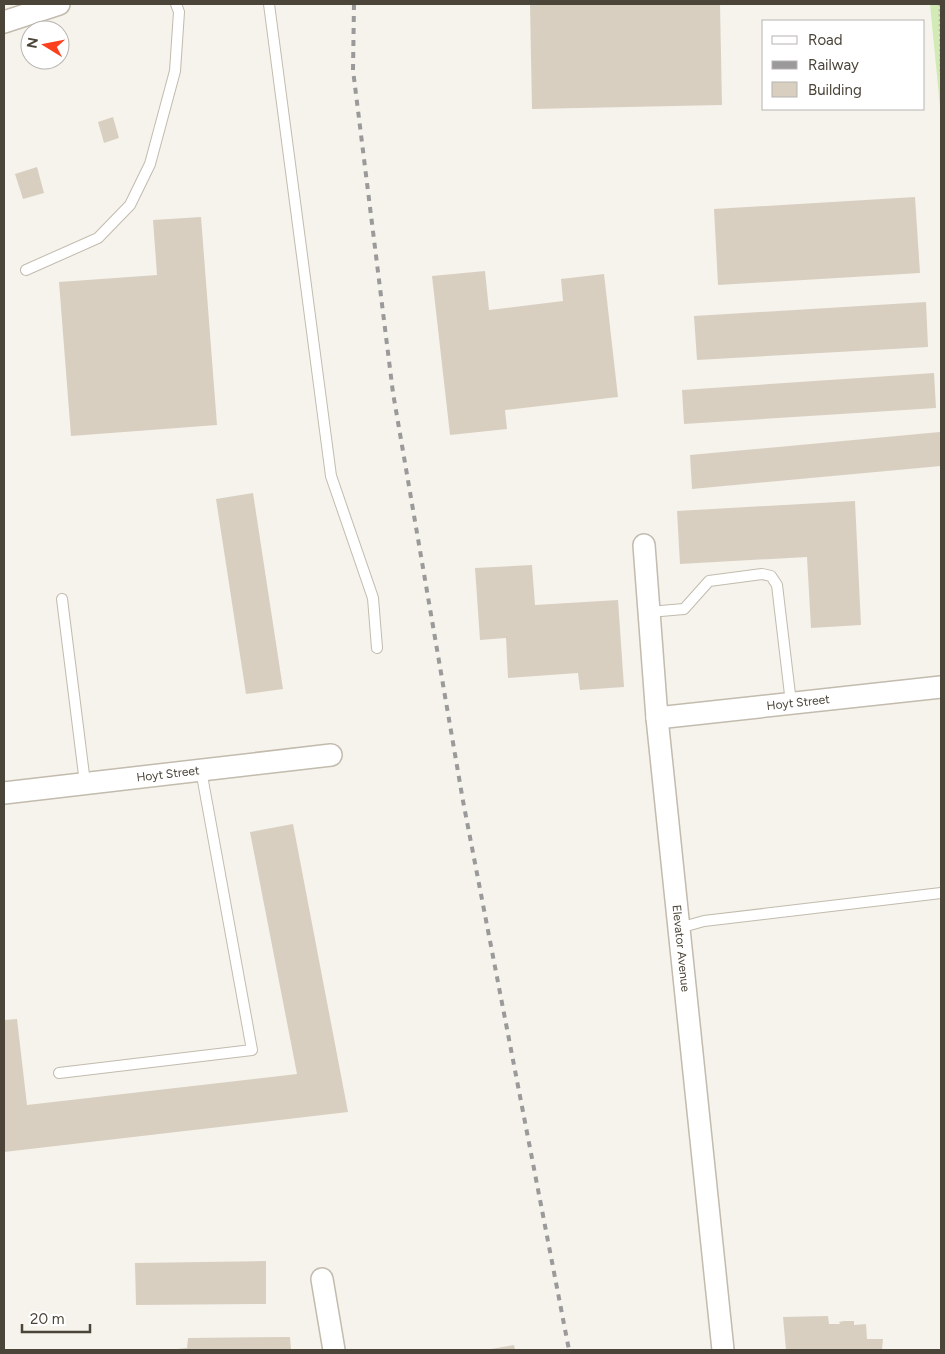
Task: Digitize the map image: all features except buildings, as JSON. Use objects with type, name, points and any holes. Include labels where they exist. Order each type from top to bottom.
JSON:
[{"type":"street","points":[[4,22],[59,4]]},
{"type":"street","name":"Elevator Avenue","points":[[644,545],[656,718],[723,1350]]},
{"type":"street","name":"Hoyt Street","points":[[656,718],[941,687]]},
{"type":"street","name":"Hoyt Street","points":[[4,793],[331,756]]},
{"type":"street","points":[[322,1280],[334,1350]]},
{"type":"lane","points":[[26,270],[98,238],[130,205],[150,164],[175,71],[179,12],[176,4]]},
{"type":"lane","points":[[269,4],[331,476],[373,598],[377,648]]},
{"type":"lane","points":[[649,612],[684,609],[709,581],[762,574],[771,576],[776,585],[791,703]]},
{"type":"lane","points":[[62,600],[85,784]]},
{"type":"lane","points":[[59,1072],[252,1050],[201,770]]},
{"type":"lane","points":[[679,928],[704,921],[941,894]]},
{"type":"path","points":[[940,4],[941,75]]},
{"type":"green space","points":[[930,4],[941,4],[941,117]]},
{"type":"railway","points":[[354,4],[353,70],[393,393],[463,801],[569,1350]]}]
